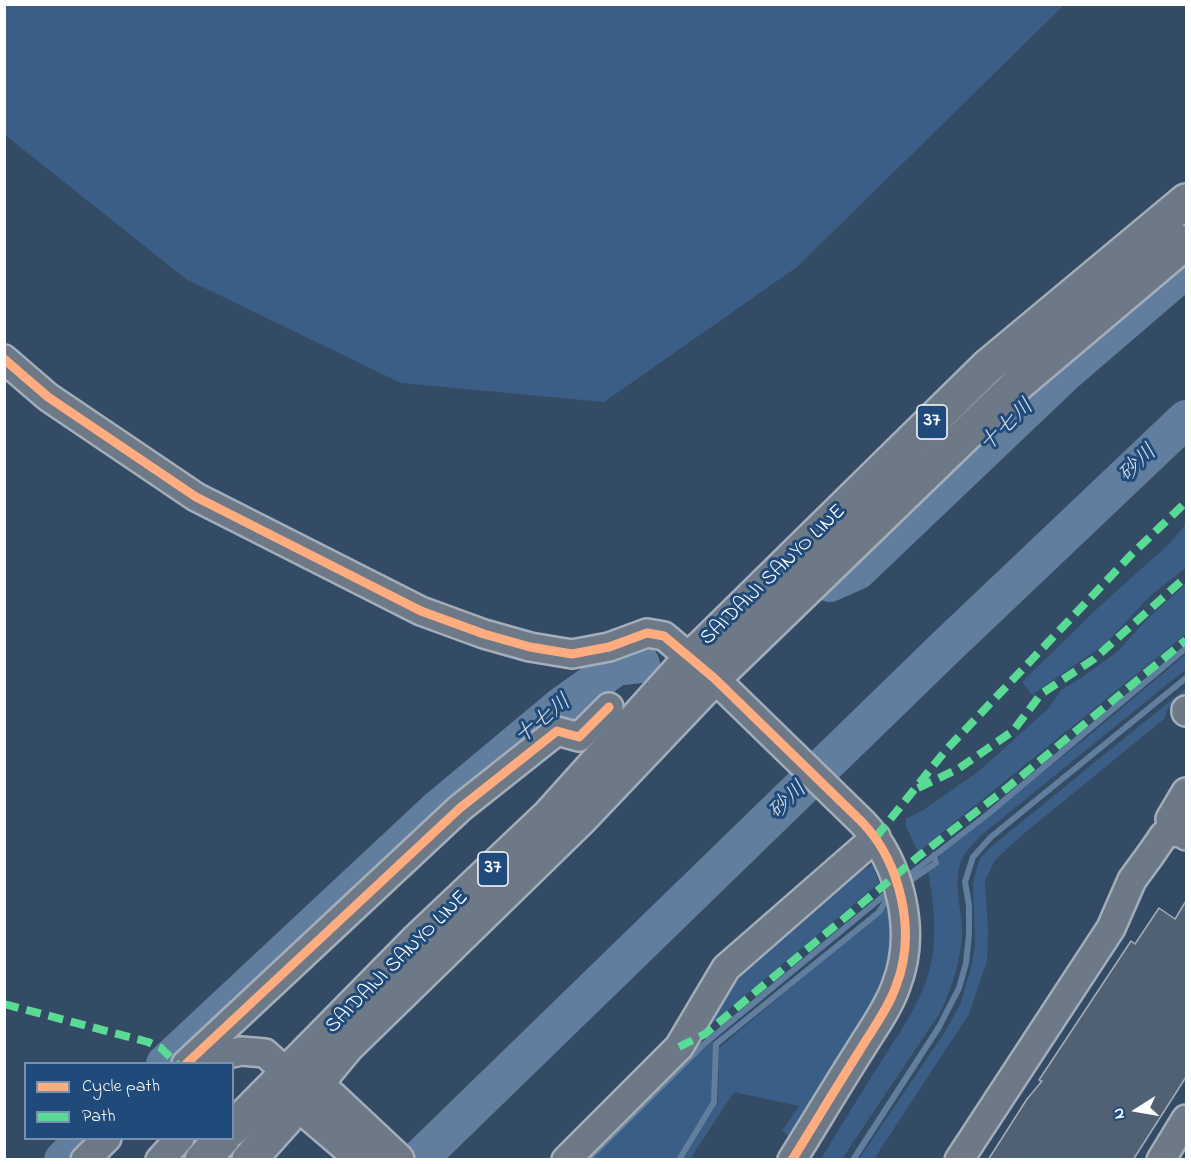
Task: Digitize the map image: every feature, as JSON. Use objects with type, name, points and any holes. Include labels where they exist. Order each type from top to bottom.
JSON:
[{"type":"main road","name":"SAIDAIJI SANYO LINE","points":[[703,668],[988,366],[1186,201]]},
{"type":"main road","name":"SAIDAIJI SANYO LINE","points":[[249,1160],[301,1087],[417,941],[703,668],[1019,383],[1186,242]]},
{"type":"main road","name":"SAIDAIJI SANYO LINE","points":[[234,1128],[301,1087]]},
{"type":"main road","points":[[301,1087],[340,1123],[397,1160]]},
{"type":"main road","points":[[340,1123],[364,1160]]},
{"type":"main road","points":[[202,1160],[221,1140]]},
{"type":"street","points":[[4,359],[48,397],[196,497],[421,611],[483,634],[530,647],[572,654],[609,647],[646,633],[664,636],[703,668],[870,830],[890,862],[904,917],[904,952],[897,986],[792,1160]]},
{"type":"street","points":[[188,1062],[460,808],[557,731],[579,737],[609,707]]},
{"type":"street","points":[[959,1160],[1111,928],[1132,880],[1164,835],[1179,834],[1170,819],[1186,792]]},
{"type":"street","points":[[566,1160],[679,1047],[726,968],[870,830]]},
{"type":"street","points":[[216,1062],[220,1056],[241,1051],[265,1053],[301,1087]]},
{"type":"street","points":[[1161,1160],[1186,1119]]},
{"type":"street","points":[[85,1160],[105,1140]]},
{"type":"street","points":[[160,1160],[178,1140]]},
{"type":"shaded area","points":[[4,5],[1064,5],[797,267],[604,402],[401,383],[186,279],[5,135]]},
{"type":"shaded area","points":[[1186,524],[1186,568],[1151,595],[1105,644],[1032,695],[1022,682],[1100,606],[1170,543]]},
{"type":"shaded area","points":[[1186,584],[1186,634],[918,852],[906,826],[906,819],[925,809],[979,771],[1048,709],[1061,690],[1117,652],[1147,619]]},
{"type":"shaded area","points":[[1186,654],[1186,669],[979,837],[965,853],[958,878],[962,929],[961,949],[941,1011],[842,1159],[821,1159],[906,1022],[925,985],[932,958],[934,936],[933,903],[928,871],[939,864],[939,854],[1091,734]]},
{"type":"shaded area","points":[[1186,688],[1186,692],[1168,708],[1164,719],[995,860],[985,881],[987,961],[969,1014],[874,1159],[859,1159],[945,1032],[960,1005],[975,945],[973,883],[981,857]]},
{"type":"shaded area","points":[[873,864],[879,883],[715,1021],[705,1024],[705,1020],[742,974],[861,871]]},
{"type":"shaded area","points":[[886,907],[890,921],[890,949],[879,989],[847,1047],[790,1137],[782,1131],[799,1106],[734,1092],[690,1159],[683,1160],[718,1101],[719,1048]]},
{"type":"shaded area","points":[[712,1041],[716,1044],[713,1104],[678,1159],[590,1159]]},
{"type":"building","points":[[1186,901],[1186,1077],[1133,1160],[988,1160],[1027,1099],[1042,1081],[1039,1080],[1131,941],[1135,944],[1159,908],[1175,919]]},
{"type":"waterway","name":"十七川","points":[[830,583],[857,571],[1066,372],[1186,269]]},
{"type":"waterway","name":"砂川","points":[[418,1160],[946,647],[1186,419]]},
{"type":"waterway","points":[[904,879],[988,814],[1186,648]]},
{"type":"waterway","name":"十七川","points":[[167,1062],[439,808],[560,707],[616,667],[641,664]]},
{"type":"waterway","points":[[853,1160],[939,1027],[959,988],[966,963],[969,935],[969,905],[965,882],[973,857],[991,837],[1186,678]]},
{"type":"waterway","points":[[904,885],[936,863],[934,855]]},
{"type":"waterway","points":[[587,1160],[704,1044],[892,889]]},
{"type":"waterway","points":[[679,1160],[714,1102],[716,1044],[879,912],[890,895]]},
{"type":"waterway","name":"十七川","points":[[63,1160],[83,1140]]},
{"type":"marked path","points":[[876,837],[946,750],[1131,555],[1186,502]]},
{"type":"marked path","points":[[918,788],[958,769],[1013,731],[1041,694],[1094,659],[1186,577]]},
{"type":"marked path","points":[[679,1047],[705,1034],[919,856],[1007,788],[1186,640]]},
{"type":"marked path","points":[[4,1004],[148,1042],[161,1048],[175,1062]]},
{"type":"cycle path","points":[[4,359],[48,397],[196,497],[421,611],[484,634],[530,647],[572,654],[609,647],[647,633],[664,636],[714,678],[863,823],[887,858],[902,900],[905,922],[902,965],[893,995],[884,1011],[792,1160]]},
{"type":"cycle path","points":[[188,1062],[460,808],[557,731],[579,737],[609,707]]}]
